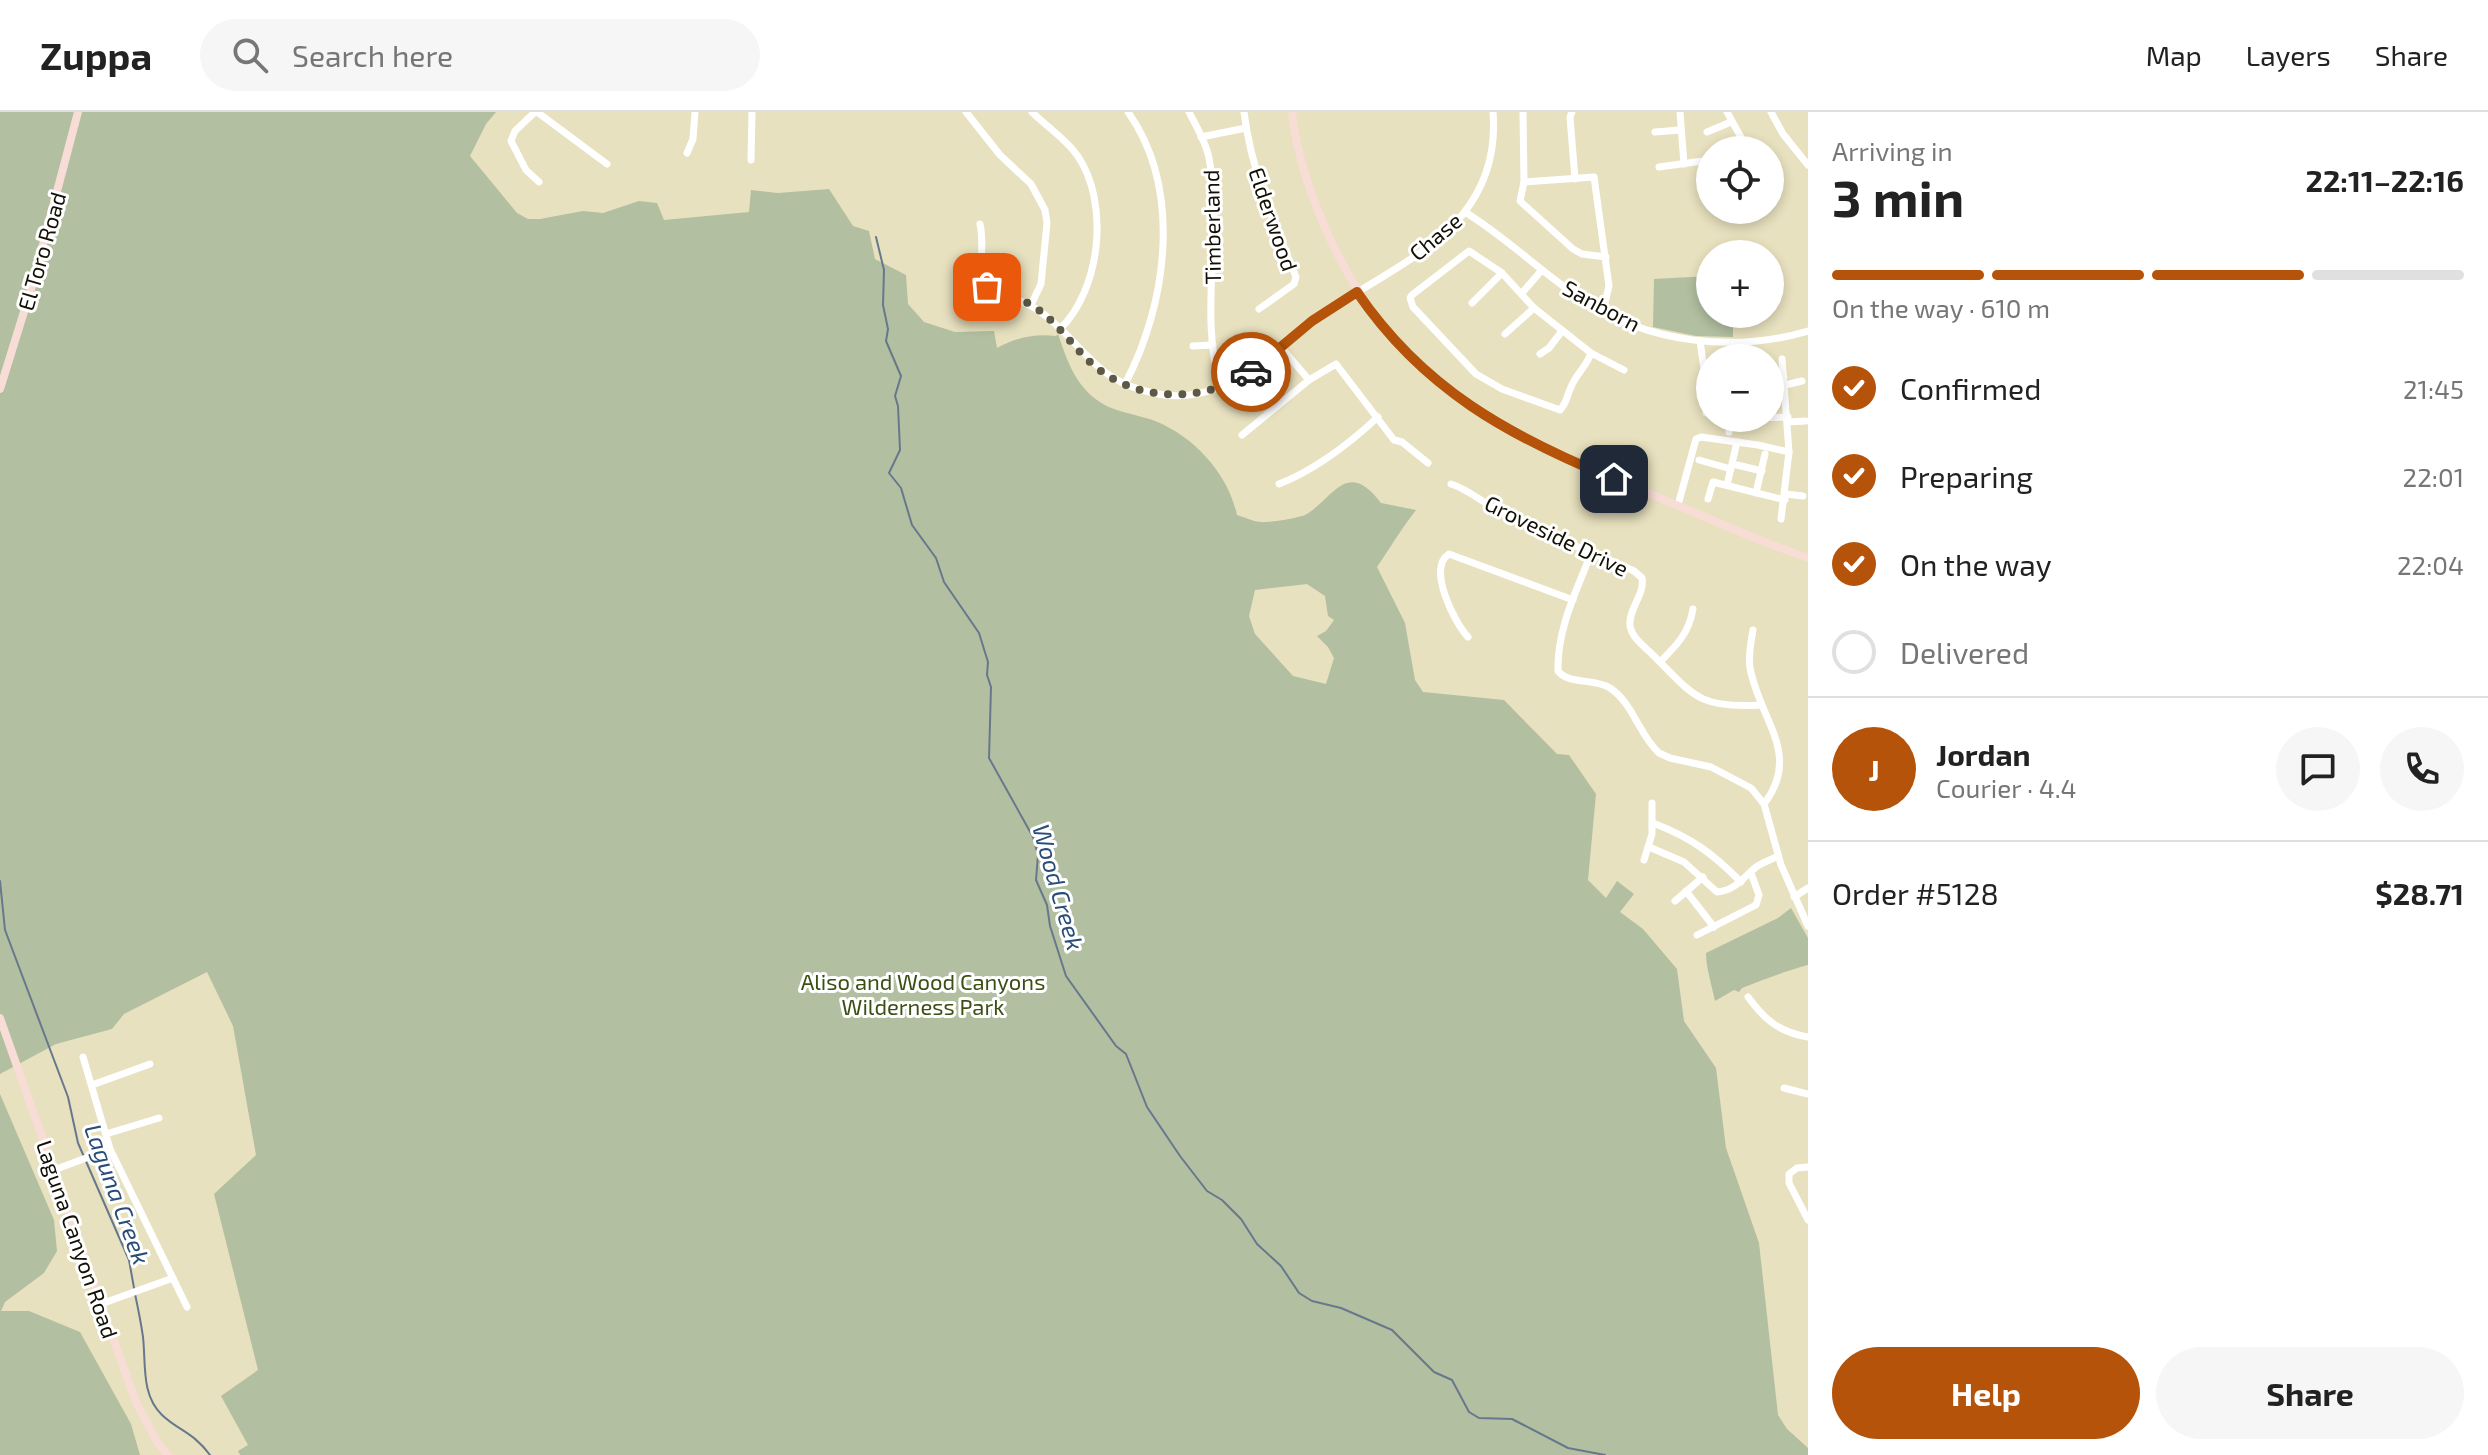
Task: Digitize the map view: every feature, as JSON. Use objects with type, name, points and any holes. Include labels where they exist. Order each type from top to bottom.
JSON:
[{"type":"main road","name":"El Toro Road","points":[[0,389],[32,286],[78,112]]},
{"type":"main road","points":[[1292,112],[1301,162],[1316,206],[1357,292],[1382,327],[1446,390],[1526,441],[1808,558]]},
{"type":"main road","name":"Laguna Canyon Road","points":[[0,1018],[135,1400],[157,1442],[168,1455]]},
{"type":"street","points":[[539,182],[526,170],[511,141],[515,131],[536,112],[607,164]]},
{"type":"street","points":[[687,153],[693,139],[695,112]]},
{"type":"street","points":[[751,160],[752,112]]},
{"type":"street","points":[[966,112],[1000,155],[1031,184],[1045,210],[1047,223],[1041,284],[1031,305]]},
{"type":"street","points":[[1032,112],[1077,155],[1089,179],[1097,208],[1096,252],[1077,308],[1060,329]]},
{"type":"street","points":[[1125,384],[1145,340],[1157,297],[1161,269],[1162,207],[1155,167],[1128,112]]},
{"type":"street","name":"Timberland","points":[[1189,112],[1209,154],[1214,198],[1211,328],[1221,387]]},
{"type":"street","name":"Elderwood","points":[[1244,112],[1265,202],[1296,277],[1294,284],[1259,309]]},
{"type":"street","name":"Chase","points":[[980,224],[983,280],[987,287],[1031,305],[1060,329],[1091,362],[1125,384],[1159,395],[1193,394],[1221,387],[1250,373],[1312,321],[1443,234],[1465,212],[1481,187],[1493,147],[1493,112]]},
{"type":"street","points":[[1523,112],[1524,182],[1520,201],[1573,249],[1582,254],[1606,257]]},
{"type":"street","points":[[1572,112],[1575,179]]},
{"type":"street","points":[[1680,112],[1684,164]]},
{"type":"street","points":[[1727,112],[1740,136]]},
{"type":"street","points":[[1771,112],[1783,134],[1807,160]]},
{"type":"street","points":[[1707,132],[1731,122]]},
{"type":"street","points":[[1201,137],[1246,128]]},
{"type":"street","points":[[1655,132],[1680,130]]},
{"type":"street","points":[[1659,167],[1696,162]]},
{"type":"street","points":[[1524,182],[1594,177],[1609,286],[1603,311]]},
{"type":"street","name":"Sanborn","points":[[1465,212],[1586,302],[1630,324],[1700,341],[1747,342],[1808,331]]},
{"type":"street","points":[[1591,353],[1571,386],[1565,405],[1557,410],[1502,389],[1476,374],[1430,326],[1410,298],[1469,251],[1502,273],[1534,308],[1562,331],[1591,353],[1624,370]]},
{"type":"street","points":[[1522,293],[1542,270]]},
{"type":"street","points":[[1472,303],[1502,273]]},
{"type":"street","points":[[1505,334],[1534,308]]},
{"type":"street","points":[[1540,354],[1562,331]]},
{"type":"street","points":[[1193,346],[1213,345]]},
{"type":"street","points":[[1280,346],[1309,380]]},
{"type":"street","points":[[1242,435],[1309,380],[1336,364],[1394,440],[1402,442],[1428,463]]},
{"type":"street","points":[[1781,519],[1789,452],[1784,381],[1802,381]]},
{"type":"street","points":[[1279,484],[1296,478],[1378,417]]},
{"type":"street","points":[[1784,420],[1806,421]]},
{"type":"street","points":[[1678,505],[1696,439],[1737,442],[1789,452]]},
{"type":"street","points":[[1727,485],[1734,467],[1737,442]]},
{"type":"street","points":[[1756,493],[1765,454]]},
{"type":"street","points":[[1699,460],[1762,471]]},
{"type":"street","points":[[1708,499],[1717,465]]},
{"type":"street","points":[[1713,482],[1756,493],[1803,496]]},
{"type":"street","name":"Groveside Drive","points":[[1451,484],[1464,488],[1499,512],[1592,551],[1642,578],[1644,587],[1630,619],[1630,628],[1635,637],[1684,688],[1705,701],[1733,707],[1761,705]]},
{"type":"street","points":[[1592,551],[1559,647],[1558,671],[1561,675],[1609,687],[1618,694],[1659,753],[1723,771],[1751,788],[1764,804],[1778,856],[1808,926]]},
{"type":"street","points":[[1468,637],[1462,631],[1443,591],[1441,566],[1442,560],[1449,554],[1573,600]]},
{"type":"street","points":[[1660,662],[1683,638],[1693,609]]},
{"type":"street","points":[[1753,630],[1749,664],[1780,753],[1781,772],[1775,790],[1764,804]]},
{"type":"street","points":[[1644,860],[1653,823],[1652,803]]},
{"type":"street","points":[[1653,823],[1685,836],[1712,853],[1741,882]]},
{"type":"street","points":[[1649,847],[1684,862],[1717,892],[1725,892],[1741,882],[1755,867],[1778,856]]},
{"type":"street","points":[[1697,935],[1758,901],[1759,895],[1751,873]]},
{"type":"street","points":[[1675,901],[1703,877]]},
{"type":"street","points":[[1794,897],[1808,888]]},
{"type":"street","points":[[1686,891],[1714,927]]},
{"type":"street","points":[[1748,997],[1768,1021],[1782,1031],[1808,1037]]},
{"type":"street","points":[[83,1057],[110,1149],[187,1307]]},
{"type":"street","points":[[92,1085],[150,1064]]},
{"type":"street","points":[[1784,1088],[1808,1094]]},
{"type":"street","points":[[106,1134],[159,1118]]},
{"type":"street","points":[[54,1170],[110,1149]]},
{"type":"street","points":[[1808,1167],[1797,1168],[1789,1174],[1789,1183],[1808,1220]]},
{"type":"street","points":[[101,1304],[173,1278]]},
{"type":"green space","name":"Aliso and Wood Canyons Wilderness Park","points":[[0,112],[496,112],[486,124],[470,156],[517,213],[528,219],[583,211],[603,213],[639,201],[657,203],[664,220],[749,212],[751,190],[778,193],[829,189],[853,226],[869,231],[875,259],[906,275],[908,304],[924,322],[955,332],[994,331],[997,348],[1025,337],[1058,334],[1071,368],[1086,390],[1108,406],[1170,428],[1196,447],[1218,471],[1237,515],[1265,522],[1302,516],[1340,486],[1349,483],[1358,483],[1381,503],[1416,510],[1377,567],[1405,623],[1415,680],[1423,692],[1504,700],[1557,754],[1569,755],[1596,794],[1588,880],[1606,898],[1617,881],[1634,894],[1620,912],[1643,929],[1677,969],[1684,1021],[1716,1068],[1726,1148],[1759,1243],[1778,1415],[1787,1429],[1808,1448],[1808,1455],[240,1455],[238,1451],[248,1445],[221,1396],[258,1370],[214,1194],[256,1155],[233,1026],[207,972],[124,1014],[112,1029],[56,1044],[0,1074]],"holes":[[[1307,584],[1325,596],[1328,616],[1334,620],[1326,631],[1317,636],[1334,658],[1326,684],[1293,676],[1255,634],[1249,616],[1255,590]]]},
{"type":"green space","points":[[1696,277],[1696,328],[1733,328],[1733,337],[1696,336],[1653,327],[1654,279]]},
{"type":"green space","points":[[1791,908],[1808,938],[1808,965],[1742,988],[1739,992],[1734,990],[1715,1001],[1706,953],[1778,918]]},
{"type":"green space","points":[[0,1094],[54,1220],[57,1251],[44,1273],[5,1302],[1,1311],[29,1311],[80,1332],[131,1424],[140,1455],[0,1455]]},
{"type":"waterway","name":"Wood Creek","points":[[876,237],[884,270],[886,341],[901,376],[895,396],[900,450],[889,473],[901,488],[912,525],[936,558],[944,582],[979,633],[988,662],[987,675],[991,687],[989,758],[1033,837],[1038,855],[1036,880],[1047,905],[1050,926],[1066,976],[1116,1046],[1126,1054],[1147,1107],[1180,1156],[1207,1191],[1222,1200],[1241,1219],[1257,1244],[1281,1266],[1299,1293],[1312,1301],[1341,1308],[1392,1330],[1434,1372],[1452,1380],[1469,1412],[1479,1418],[1512,1419],[1568,1448],[1605,1455]]},
{"type":"waterway","name":"Laguna Creek","points":[[0,881],[5,930],[68,1097],[78,1143],[129,1260],[134,1288]]},
{"type":"waterway","name":"Laguna Creek","points":[[135,1294],[143,1337],[146,1379],[155,1407],[198,1441],[210,1455]]},
{"type":"way so far","points":[[987,287],[1031,305],[1049,318],[1104,373],[1131,386],[1159,395],[1193,394],[1221,387],[1251,372]]},
{"type":"route","points":[[1251,372],[1312,321],[1357,292],[1393,339],[1420,367],[1461,401],[1526,441],[1614,479]]}]
